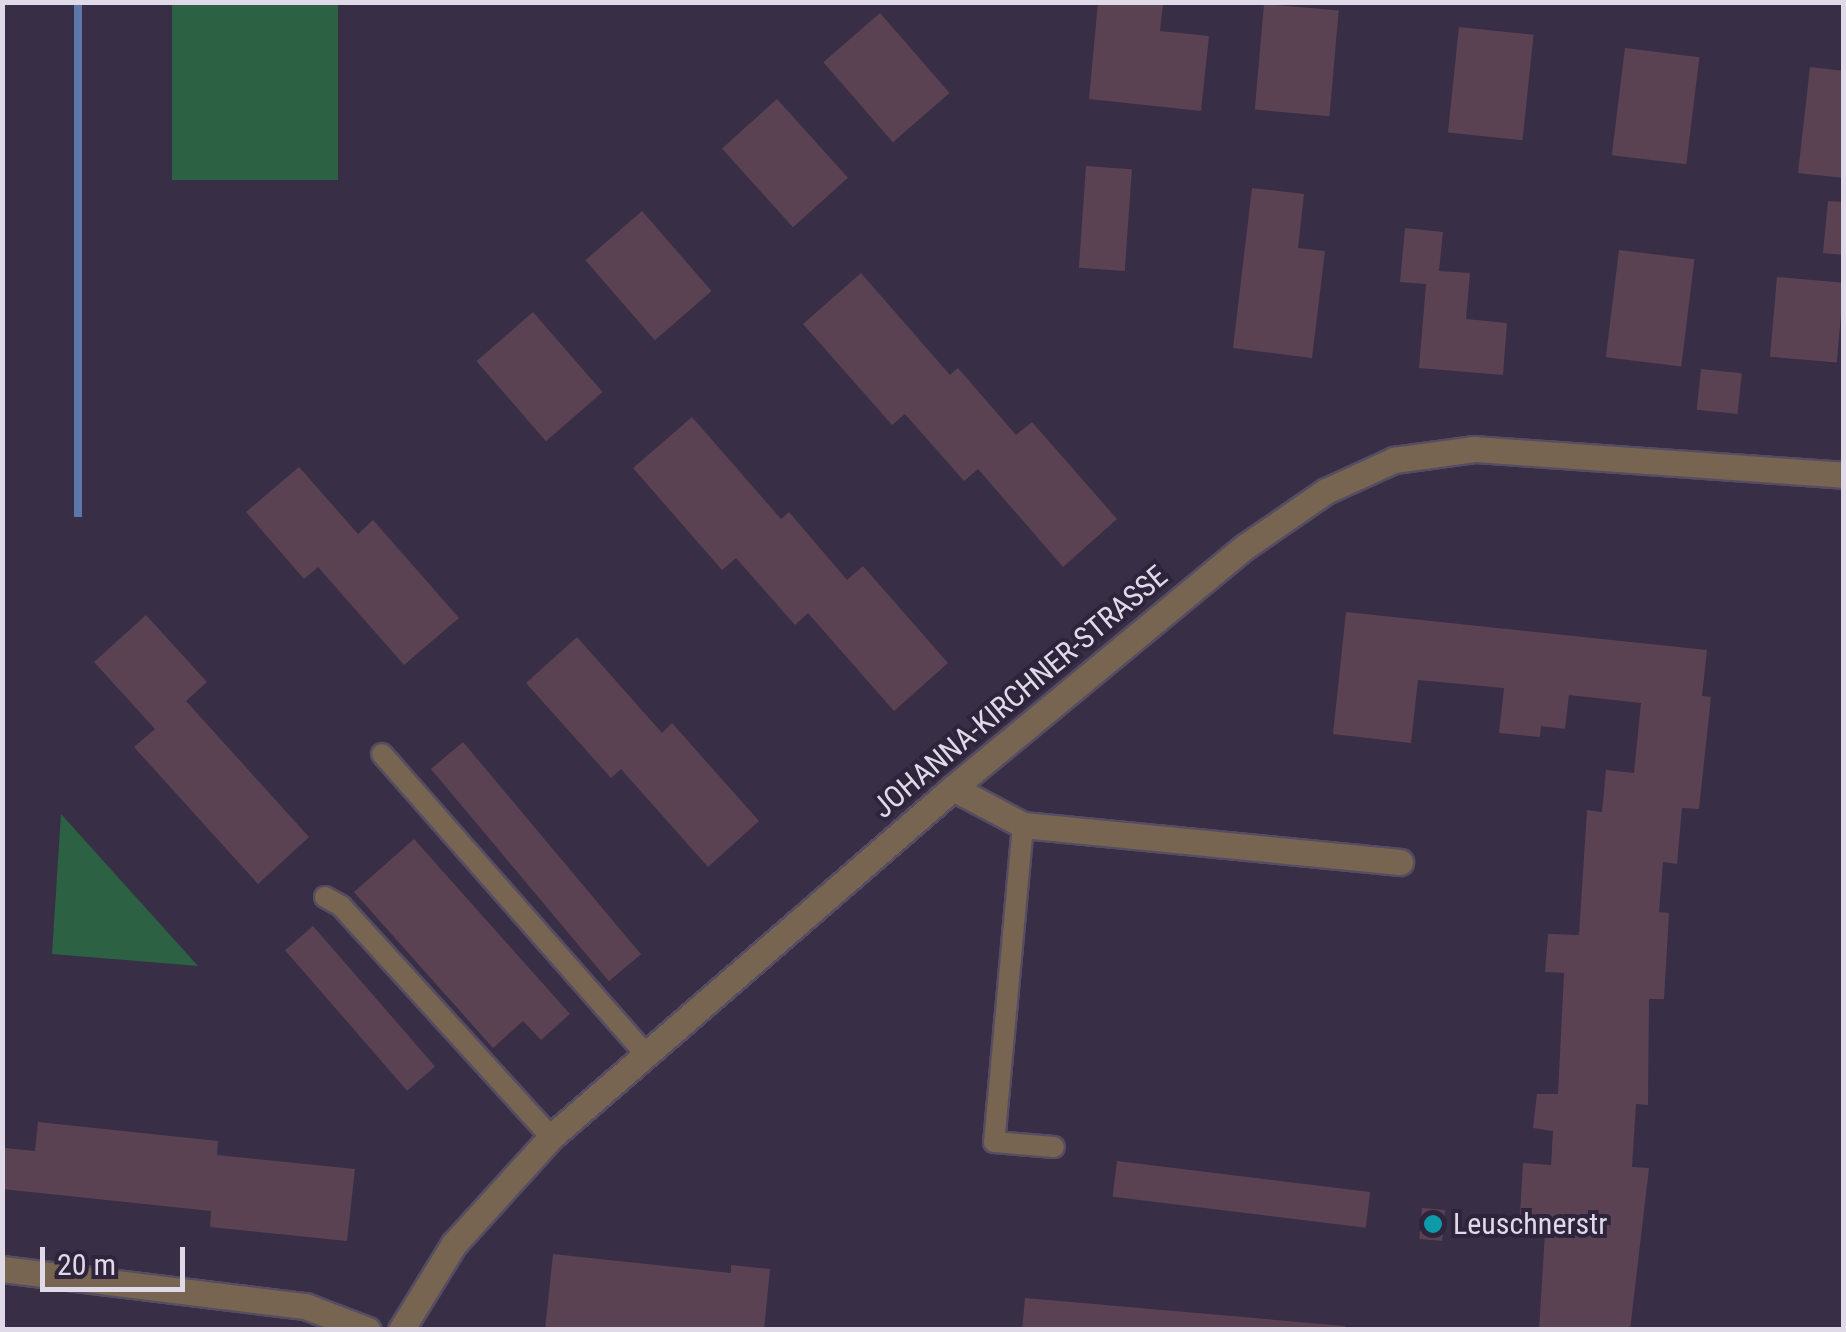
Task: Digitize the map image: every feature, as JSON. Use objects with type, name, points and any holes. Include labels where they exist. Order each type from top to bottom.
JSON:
[{"type":"street","name":"JOHANNA-KIRCHNER-STRASSE","points":[[401,1330],[454,1244],[550,1137],[953,788],[1246,546],[1326,491],[1394,460],[1474,449],[1551,451],[1844,475]]},
{"type":"street","points":[[953,788],[1023,826],[1400,862]]},
{"type":"street","points":[[2,1270],[305,1306],[368,1330]]},
{"type":"lane","points":[[382,754],[646,1053]]},
{"type":"lane","points":[[1023,826],[994,1142],[1054,1147]]},
{"type":"lane","points":[[325,896],[341,906],[550,1137]]},
{"type":"green space","points":[[172,3],[338,3],[338,180],[172,180]]},
{"type":"green space","points":[[61,814],[198,966],[52,954]]},
{"type":"water","points":[[74,3],[82,3],[82,517],[74,517]]},
{"type":"building","points":[[1098,2],[1163,3],[1160,31],[1209,36],[1201,111],[1089,99]]},
{"type":"building","points":[[1264,4],[1339,11],[1329,116],[1255,110]]},
{"type":"building","points":[[880,13],[950,93],[893,142],[823,62]]},
{"type":"building","points":[[1459,27],[1534,35],[1523,140],[1448,132]]},
{"type":"building","points":[[1625,48],[1699,57],[1686,164],[1612,155]]},
{"type":"building","points":[[1810,67],[1844,71],[1844,178],[1798,173]]},
{"type":"building","points":[[777,99],[848,178],[793,227],[722,149]]},
{"type":"building","points":[[1086,166],[1132,169],[1125,271],[1079,268]]},
{"type":"building","points":[[1252,188],[1304,194],[1298,248],[1325,251],[1312,358],[1233,348]]},
{"type":"building","points":[[1828,201],[1844,202],[1844,255],[1823,253]]},
{"type":"building","points":[[642,211],[712,291],[655,340],[585,260]]},
{"type":"building","points":[[1405,228],[1443,232],[1439,271],[1470,273],[1466,319],[1507,323],[1503,375],[1419,368],[1426,284],[1400,282]]},
{"type":"building","points":[[1619,250],[1694,259],[1681,366],[1606,357]]},
{"type":"building","points":[[861,273],[950,375],[958,368],[1016,435],[1032,422],[1117,519],[1063,567],[978,469],[964,481],[905,414],[892,425],[803,324]]},
{"type":"building","points":[[1777,277],[1844,283],[1837,363],[1770,357]]},
{"type":"building","points":[[533,312],[603,392],[546,441],[476,361]]},
{"type":"building","points":[[1701,369],[1742,373],[1737,414],[1697,410]]},
{"type":"building","points":[[692,417],[781,519],[789,512],[847,580],[863,566],[948,663],[894,711],[808,613],[795,625],[736,558],[722,570],[633,468]]},
{"type":"building","points":[[299,467],[358,534],[373,520],[459,618],[404,665],[318,567],[304,579],[246,512]]},
{"type":"building","points":[[1346,612],[1707,650],[1702,696],[1711,697],[1699,809],[1682,808],[1677,864],[1663,862],[1659,912],[1669,913],[1664,999],[1649,999],[1648,1105],[1636,1104],[1632,1167],[1649,1168],[1630,1330],[1539,1330],[1546,1217],[1520,1215],[1523,1163],[1551,1165],[1553,1131],[1533,1128],[1537,1094],[1558,1094],[1564,973],[1545,972],[1548,934],[1579,935],[1587,810],[1602,812],[1606,770],[1634,773],[1641,703],[1569,695],[1565,729],[1541,726],[1540,737],[1499,733],[1504,688],[1418,680],[1411,743],[1333,734]]},
{"type":"building","points":[[146,615],[207,682],[186,701],[309,837],[258,884],[134,747],[155,729],[94,662]]},
{"type":"building","points":[[577,637],[662,733],[672,723],[759,821],[708,867],[621,769],[611,778],[526,683]]},
{"type":"building","points":[[463,742],[641,954],[609,981],[431,769]]},
{"type":"building","points":[[414,839],[570,1014],[541,1040],[523,1021],[493,1048],[354,892]]},
{"type":"building","points":[[313,926],[435,1066],[407,1091],[285,950]]},
{"type":"building","points":[[38,1122],[218,1141],[217,1155],[355,1169],[347,1241],[210,1227],[211,1211],[2,1189],[5,1148],[35,1151]]},
{"type":"building","points":[[1117,1161],[1370,1192],[1366,1228],[1113,1197]]},
{"type":"building","name":"Leuschnerstr","points":[[1422,1208],[1445,1210],[1442,1241],[1419,1239]]},
{"type":"building","points":[[553,1254],[731,1273],[731,1265],[770,1269],[764,1330],[545,1330]]},
{"type":"building","points":[[1025,1298],[1345,1326],[1345,1330],[1022,1330]]},
{"type":"place","name":"Leuschnerstr","points":[[1433,1224]]}]
